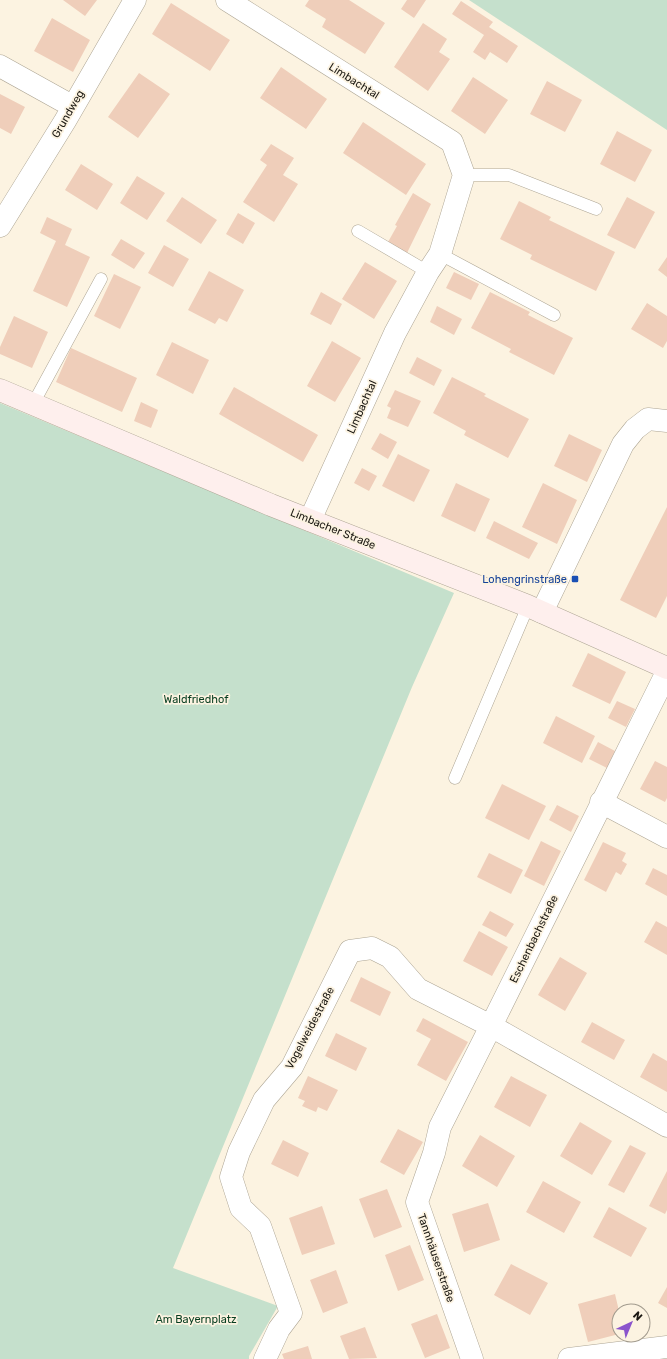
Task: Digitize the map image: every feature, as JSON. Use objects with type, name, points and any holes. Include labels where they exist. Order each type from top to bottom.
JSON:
[{"type":"main road","name":"Limbacher Straße","points":[[0,390],[310,520],[535,609],[667,668]]},
{"type":"street","name":"Grundweg","points":[[0,226],[135,0]]},
{"type":"street","name":"Limbachtal","points":[[227,0],[452,142],[464,175],[440,254],[428,272],[396,333],[310,520]]},
{"type":"street","points":[[0,66],[72,106]]},
{"type":"street","points":[[535,609],[623,444],[635,429],[648,419],[667,421]]},
{"type":"street","name":"Eschenbachstraße","points":[[491,1026],[667,672]]},
{"type":"street","points":[[602,802],[667,837]]},
{"type":"street","name":"Vogelweidestraße","points":[[265,1359],[279,1329],[291,1313],[260,1226],[241,1208],[231,1177],[239,1152],[264,1100],[292,1067],[350,951],[372,948],[390,957],[418,989],[491,1026]]},
{"type":"street","points":[[491,1026],[667,1126]]},
{"type":"street","name":"Tannhäuserstraße","points":[[472,1359],[417,1202],[434,1153],[440,1127],[491,1026]]},
{"type":"street","points":[[569,1359],[667,1347]]},
{"type":"lane","points":[[464,175],[509,175],[596,209]]},
{"type":"lane","points":[[358,231],[428,272]]},
{"type":"lane","points":[[440,254],[554,315]]},
{"type":"lane","points":[[33,404],[101,279]]},
{"type":"lane","points":[[455,778],[535,609]]},
{"type":"green space","points":[[469,0],[667,0],[667,130]]},
{"type":"green space","name":"Waldfriedhof","points":[[0,403],[454,593],[412,687],[173,1268],[278,1306],[249,1356],[249,1359],[0,1359]]},
{"type":"building","points":[[63,0],[97,0],[85,16]]},
{"type":"building","points":[[309,0],[349,0],[385,23],[365,54],[322,27],[326,19],[305,6]]},
{"type":"building","points":[[407,0],[426,0],[414,18],[401,9]]},
{"type":"building","points":[[461,1],[493,22],[489,27],[518,46],[507,63],[490,52],[485,60],[473,52],[484,35],[452,14]]},
{"type":"building","points":[[171,3],[230,40],[210,71],[152,34]]},
{"type":"building","points":[[52,18],[90,40],[73,72],[34,51]]},
{"type":"building","points":[[423,23],[447,39],[439,52],[450,59],[428,91],[394,67]]},
{"type":"building","points":[[281,67],[327,99],[306,129],[260,98]]},
{"type":"building","points":[[139,73],[170,94],[138,138],[108,117]]},
{"type":"building","points":[[473,77],[508,100],[485,134],[451,111]]},
{"type":"building","points":[[547,81],[582,100],[565,132],[530,114]]},
{"type":"building","points":[[0,94],[25,107],[11,134],[0,128]]},
{"type":"building","points":[[363,122],[426,164],[406,195],[343,153]]},
{"type":"building","points":[[617,131],[652,150],[635,182],[600,164]]},
{"type":"building","points":[[271,144],[294,158],[283,175],[298,184],[274,222],[243,202],[267,165],[260,160]]},
{"type":"building","points":[[81,164],[113,184],[97,210],[65,190]]},
{"type":"building","points":[[137,176],[165,193],[147,220],[120,203]]},
{"type":"building","points":[[413,193],[431,204],[407,253],[388,242],[397,226],[395,225]]},
{"type":"building","points":[[182,197],[217,220],[201,244],[166,221]]},
{"type":"building","points":[[627,197],[655,212],[635,249],[607,235]]},
{"type":"building","points":[[519,201],[551,217],[549,220],[615,252],[596,291],[530,259],[532,255],[500,239]]},
{"type":"building","points":[[238,213],[255,223],[243,244],[226,234]]},
{"type":"building","points":[[47,217],[72,229],[65,245],[90,257],[67,307],[33,291],[56,241],[40,233]]},
{"type":"building","points":[[121,239],[145,253],[134,269],[111,255]]},
{"type":"building","points":[[164,245],[189,259],[173,287],[148,273]]},
{"type":"building","points":[[667,257],[667,277],[658,270]]},
{"type":"building","points":[[365,262],[397,281],[374,319],[342,299]]},
{"type":"building","points":[[209,271],[244,290],[227,322],[219,318],[215,324],[188,310]]},
{"type":"building","points":[[454,272],[479,284],[471,300],[446,288]]},
{"type":"building","points":[[114,274],[141,287],[120,329],[94,316]]},
{"type":"building","points":[[321,292],[342,304],[331,325],[310,314]]},
{"type":"building","points":[[490,292],[530,312],[528,315],[573,338],[554,375],[509,352],[511,349],[471,328]]},
{"type":"building","points":[[647,303],[667,316],[667,341],[663,348],[631,329]]},
{"type":"building","points":[[437,306],[462,319],[454,335],[430,322]]},
{"type":"building","points":[[14,316],[48,332],[32,368],[0,354],[0,347]]},
{"type":"building","points":[[332,341],[361,358],[335,402],[307,386]]},
{"type":"building","points":[[172,342],[209,360],[193,394],[156,375]]},
{"type":"building","points":[[71,348],[137,378],[122,412],[56,382]]},
{"type":"building","points":[[417,357],[442,370],[434,386],[409,373]]},
{"type":"building","points":[[452,377],[486,394],[484,396],[529,419],[508,458],[464,435],[466,431],[433,413]]},
{"type":"building","points":[[234,387],[318,435],[303,462],[219,414]]},
{"type":"building","points":[[395,390],[421,401],[408,427],[387,418],[391,408],[387,406]]},
{"type":"building","points":[[141,402],[158,410],[151,428],[134,421]]},
{"type":"building","points":[[380,433],[397,442],[388,459],[371,449]]},
{"type":"building","points":[[569,434],[602,450],[587,482],[554,466]]},
{"type":"building","points":[[398,454],[430,470],[414,502],[382,486]]},
{"type":"building","points":[[362,468],[377,476],[369,491],[354,483]]},
{"type":"building","points":[[456,483],[490,499],[475,532],[441,516]]},
{"type":"building","points":[[543,483],[577,500],[557,544],[522,527]]},
{"type":"building","points":[[667,507],[667,596],[656,618],[620,600]]},
{"type":"building","points":[[494,521],[538,543],[529,559],[486,538]]},
{"type":"building","points":[[588,653],[626,672],[610,704],[572,686]]},
{"type":"building","points":[[617,701],[635,709],[626,727],[608,718]]},
{"type":"building","points":[[556,716],[595,736],[582,763],[543,743]]},
{"type":"building","points":[[598,742],[615,751],[607,768],[589,759]]},
{"type":"building","points":[[655,761],[667,767],[667,798],[665,802],[640,789]]},
{"type":"building","points":[[502,784],[546,806],[529,840],[485,818]]},
{"type":"building","points":[[557,805],[579,816],[571,832],[549,820]]},
{"type":"building","points":[[541,841],[561,851],[544,886],[524,876]]},
{"type":"building","points":[[603,842],[626,853],[622,861],[627,864],[621,875],[616,872],[606,892],[584,880]]},
{"type":"building","points":[[489,853],[523,870],[511,894],[477,877]]},
{"type":"building","points":[[653,868],[667,875],[667,896],[645,884]]},
{"type":"building","points":[[490,911],[514,924],[506,937],[482,925]]},
{"type":"building","points":[[656,921],[667,927],[667,955],[644,942]]},
{"type":"building","points":[[479,931],[508,947],[492,976],[463,961]]},
{"type":"building","points":[[560,957],[587,973],[565,1011],[538,995]]},
{"type":"building","points":[[361,977],[391,992],[380,1016],[350,1001]]},
{"type":"building","points":[[423,1018],[468,1042],[446,1081],[417,1065],[431,1039],[416,1031]]},
{"type":"building","points":[[592,1022],[625,1040],[614,1060],[581,1042]]},
{"type":"building","points":[[336,1033],[367,1048],[356,1071],[325,1056]]},
{"type":"building","points":[[653,1053],[667,1061],[667,1092],[640,1077]]},
{"type":"building","points":[[308,1076],[338,1090],[327,1111],[318,1107],[316,1112],[302,1106],[305,1101],[298,1098]]},
{"type":"building","points":[[511,1076],[547,1095],[530,1127],[494,1107]]},
{"type":"building","points":[[580,1122],[612,1141],[592,1175],[560,1156]]},
{"type":"building","points":[[398,1129],[423,1142],[404,1175],[380,1162]]},
{"type":"building","points":[[480,1135],[515,1156],[497,1187],[462,1166]]},
{"type":"building","points":[[283,1140],[309,1153],[298,1177],[271,1164]]},
{"type":"building","points":[[630,1145],[646,1153],[624,1193],[608,1185]]},
{"type":"building","points":[[667,1171],[667,1210],[665,1214],[649,1206]]},
{"type":"building","points":[[543,1181],[581,1202],[564,1233],[526,1212]]},
{"type":"building","points":[[387,1189],[402,1227],[374,1238],[359,1199]]},
{"type":"building","points":[[488,1203],[500,1240],[464,1252],[452,1214]]},
{"type":"building","points":[[322,1206],[335,1244],[302,1255],[289,1218]]},
{"type":"building","points":[[609,1207],[647,1228],[631,1257],[593,1237]]},
{"type":"building","points":[[410,1245],[424,1280],[398,1291],[385,1255]]},
{"type":"building","points":[[511,1264],[548,1283],[530,1315],[494,1295]]},
{"type":"building","points":[[336,1270],[348,1303],[323,1313],[310,1280]]},
{"type":"building","points":[[667,1287],[667,1308],[658,1303]]},
{"type":"building","points":[[615,1294],[617,1303],[611,1303],[611,1336],[588,1342],[578,1304]]},
{"type":"building","points":[[437,1314],[450,1348],[425,1358],[411,1324]]},
{"type":"building","points":[[365,1327],[377,1358],[349,1359],[340,1336]]},
{"type":"building","points":[[308,1346],[312,1359],[284,1359],[282,1354]]},
{"type":"place","name":"Lohengrinstraße","points":[[575,579]]},
{"type":"park label","name":"Am Bayernplatz","points":[[196,1319]]}]
